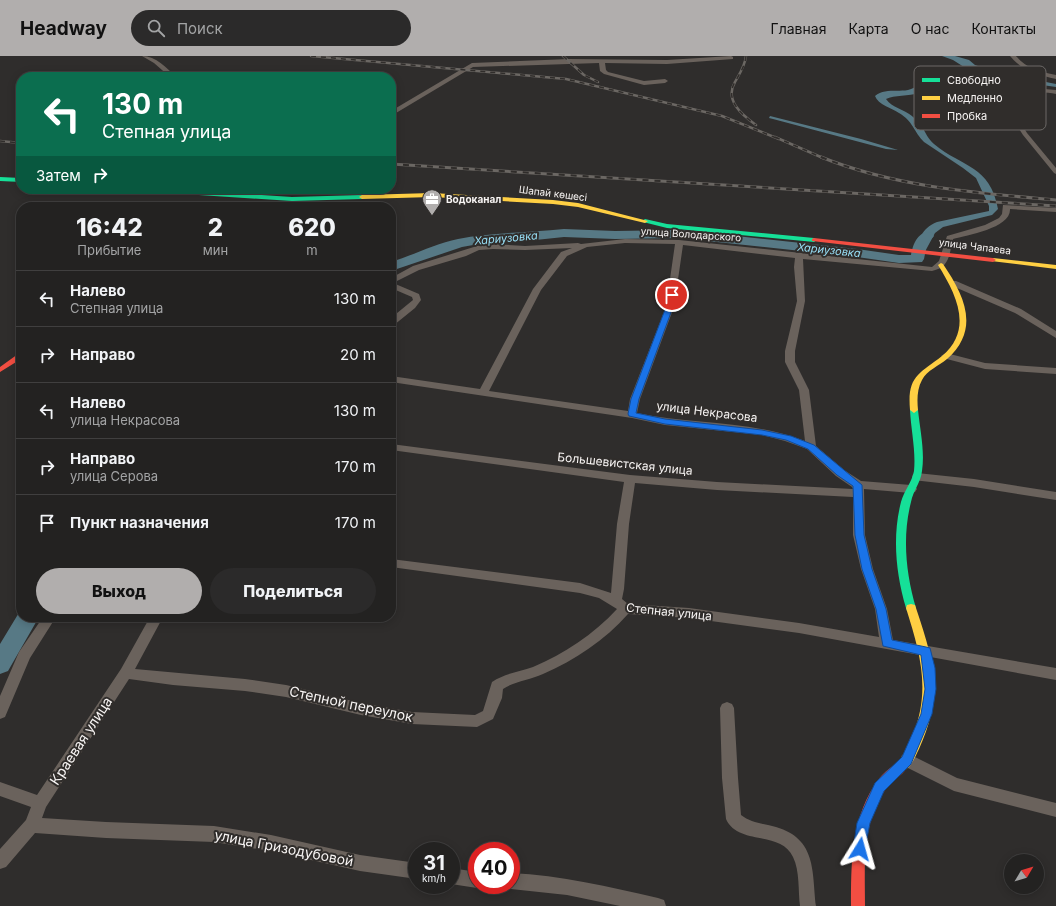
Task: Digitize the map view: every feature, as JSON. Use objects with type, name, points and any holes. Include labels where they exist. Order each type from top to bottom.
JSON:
[{"type":"street","points":[[145,56],[156,62],[167,72]]},
{"type":"street","points":[[1013,56],[1023,66]]},
{"type":"street","points":[[396,111],[472,65],[491,63],[667,62],[731,58]]},
{"type":"street","points":[[602,62],[606,73],[644,83],[665,81]]},
{"type":"street","points":[[1046,75],[1056,77]]},
{"type":"street","points":[[1046,90],[1056,92]]},
{"type":"street","points":[[1023,130],[1056,172]]},
{"type":"street","points":[[0,179],[16,180]]},
{"type":"street","points":[[0,190],[16,181]]},
{"type":"street","name":"Шапай көшесі","points":[[208,194],[292,199],[432,196],[553,202],[585,207],[667,226],[892,248]]},
{"type":"street","points":[[244,202],[250,197]]},
{"type":"street","points":[[858,906],[858,862],[864,823],[880,787],[907,760],[926,714],[931,689],[926,652],[902,577],[902,527],[909,493],[917,477],[918,436],[913,404],[914,387],[922,372],[946,356],[959,341],[964,311],[962,300],[953,282],[941,265],[947,254],[950,238],[997,223],[1005,217],[1007,212],[1006,207],[1056,210]]},
{"type":"street","name":"улица Володарского","points":[[483,393],[537,289],[564,254],[585,245],[598,242],[638,240],[680,242],[799,256],[932,269],[937,269],[941,265]]},
{"type":"street","points":[[632,414],[635,399],[670,307],[680,242]]},
{"type":"street","points":[[396,278],[416,268],[463,254],[476,248],[585,245]]},
{"type":"street","name":"улица Чапаева","points":[[892,248],[1056,267]]},
{"type":"street","points":[[799,256],[798,274],[801,301],[796,332],[790,351],[790,362],[804,390],[811,447]]},
{"type":"street","points":[[953,282],[1018,311],[1056,335]]},
{"type":"street","points":[[396,287],[416,296],[417,300],[414,305],[396,317]]},
{"type":"street","points":[[946,356],[985,366],[1056,371]]},
{"type":"street","points":[[0,370],[16,359]]},
{"type":"street","name":"улица Некрасова","points":[[396,380],[632,414],[665,422],[762,432],[788,438],[811,447],[858,489],[911,489]]},
{"type":"street","name":"Большевистская улица","points":[[396,448],[630,480],[717,486],[858,489]]},
{"type":"street","points":[[917,477],[974,483],[1056,496]]},
{"type":"street","points":[[620,605],[618,589],[623,524],[630,480]]},
{"type":"street","points":[[858,489],[859,535],[867,569],[881,609],[887,643]]},
{"type":"street","name":"Степная улица","points":[[396,564],[580,588],[603,594],[620,605],[799,628],[887,643],[926,652],[1056,674]]},
{"type":"street","name":"Степной переулок","points":[[126,673],[173,680],[245,685],[286,691],[361,709],[412,718],[477,721],[488,715],[495,698],[497,686],[507,679],[534,672],[559,660],[616,620],[620,605]]},
{"type":"street","points":[[0,713],[24,656],[47,622]]},
{"type":"street","name":"Краевая улица","points":[[0,861],[32,825],[40,803],[126,673],[154,622]]},
{"type":"street","points":[[727,708],[730,786],[734,819],[738,823],[749,828],[786,838],[794,845],[800,855],[804,870],[808,906]]},
{"type":"street","points":[[907,760],[954,784],[1056,810]]},
{"type":"street","points":[[0,789],[40,803]]},
{"type":"street","name":"улица Гризодубовой","points":[[32,825],[106,830],[214,834],[271,843],[360,863],[408,871]]},
{"type":"street","points":[[520,881],[592,890],[658,906]]},
{"type":"water","points":[[942,56],[955,56],[969,60],[978,66],[962,66],[953,60]]},
{"type":"water","points":[[1046,82],[1056,84],[1056,87],[1046,86]]},
{"type":"water","points":[[914,87],[914,94],[886,99],[891,104],[914,118],[914,128],[904,116],[879,102],[875,96],[886,91],[904,91]]},
{"type":"water","points":[[770,116],[898,150],[886,149],[769,118]]},
{"type":"water","points":[[915,130],[924,130],[934,144],[982,175],[989,184],[998,209],[992,215],[943,227],[935,233],[921,259],[913,258],[920,237],[927,228],[937,222],[989,211],[989,206],[976,178],[924,142]]},
{"type":"waterway","name":"Хариузовка","points":[[396,265],[459,243],[490,238],[526,237],[564,233],[615,235],[679,234],[857,253],[899,259],[917,259],[920,243],[927,236]]},
{"type":"waterway","name":"Хариузовка","points":[[0,664],[25,622]]},
{"type":"railway","points":[[311,56],[566,79],[722,116],[779,139]]},
{"type":"railway","points":[[563,56],[584,75],[598,82]]},
{"type":"railway","points":[[746,56],[732,89],[732,95],[733,101],[740,112],[756,125]]},
{"type":"railway","points":[[775,137],[823,158]]},
{"type":"railway","points":[[0,141],[16,143]]},
{"type":"railway","points":[[821,157],[849,167],[907,182],[996,195],[1056,200]]},
{"type":"railway","points":[[396,164],[1056,206]]},
{"type":"traffic: fast","points":[[0,179],[16,180]]},
{"type":"traffic: fast","points":[[215,194],[292,199],[362,197]]},
{"type":"traffic: fast","points":[[645,221],[667,226],[814,240]]},
{"type":"traffic: fast","points":[[911,608],[902,569],[901,542],[903,515],[906,502],[918,471],[918,448],[914,410]]},
{"type":"traffic: slow","points":[[362,197],[432,195],[553,202],[578,205],[645,221]]},
{"type":"traffic: slow","points":[[993,260],[1056,267]]},
{"type":"traffic: slow","points":[[914,410],[915,387],[918,380],[927,370],[946,356],[956,345],[961,334],[963,311],[954,287],[941,265]]},
{"type":"traffic: slow","points":[[901,767],[909,756],[919,735],[925,717],[929,686],[925,656],[911,608]]},
{"type":"traffic: jam","points":[[814,240],[993,260]]},
{"type":"traffic: jam","points":[[0,370],[16,359]]},
{"type":"traffic: jam","points":[[858,906],[860,844],[867,813],[873,799],[883,783],[901,767]]},
{"type":"place","name":"Водоканал","points":[[432,216]]},
{"type":"route","points":[[672,295],[670,307],[635,399],[632,414],[665,422],[762,432],[788,438],[811,447],[840,473],[858,485],[859,535],[867,569],[881,609],[887,643],[926,652],[931,689],[926,714],[907,760],[880,787],[864,823],[860,849]]}]
